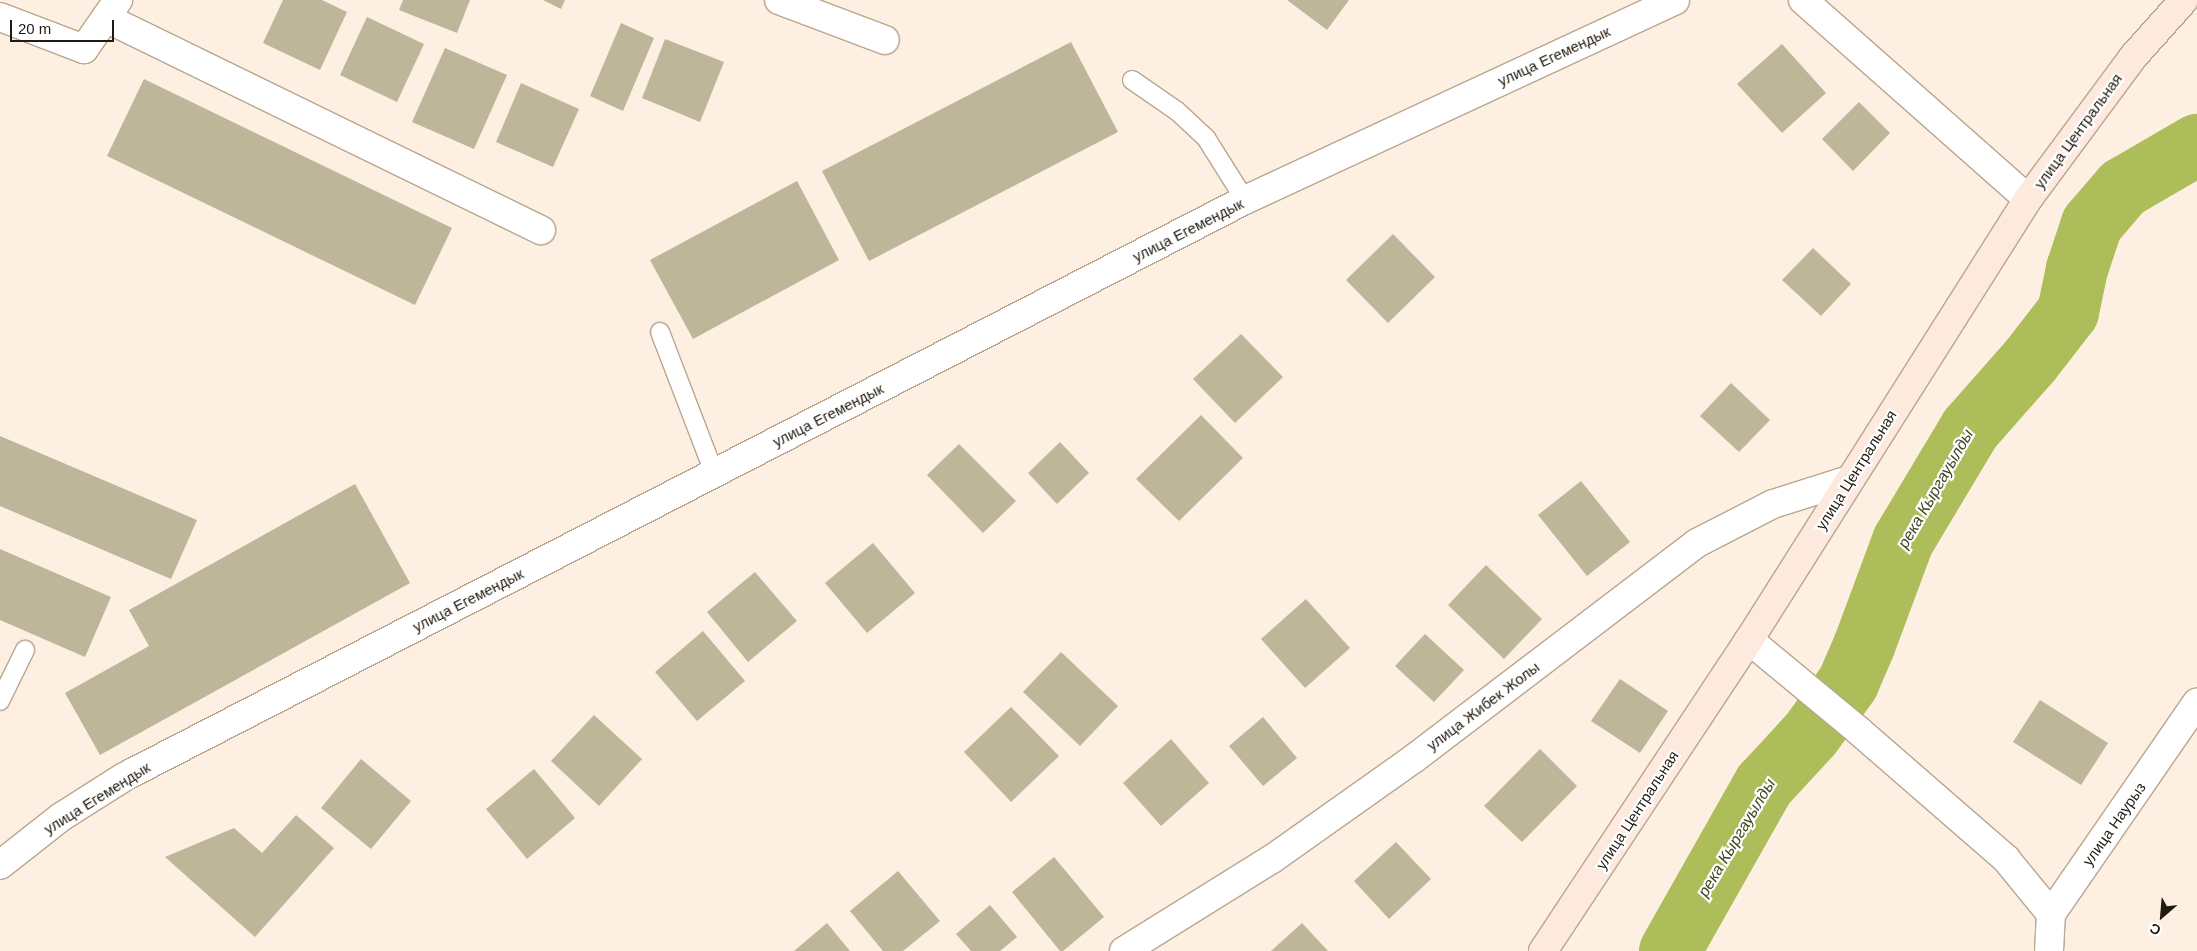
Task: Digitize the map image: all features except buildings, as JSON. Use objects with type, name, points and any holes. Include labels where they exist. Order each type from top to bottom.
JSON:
[{"type":"main road","name":"улица Центральная","points":[[1543,951],[1749,640],[2028,200],[2133,57],[2184,0]]},
{"type":"street","points":[[779,0],[885,40]]},
{"type":"street","name":"улица Егемендык","points":[[0,865],[61,817],[124,777],[1245,200],[1675,0]]},
{"type":"street","points":[[1803,0],[2028,200]]},
{"type":"street","points":[[0,17],[84,49],[112,9],[542,230]]},
{"type":"street","name":"улица Жибек Жолы","points":[[1124,951],[1272,859],[1412,760],[1697,543],[1773,504],[1849,480]]},
{"type":"street","points":[[1749,640],[1859,731],[2006,859],[2051,914],[2049,951]]},
{"type":"street","name":"улица Наурыз","points":[[2051,914],[2197,702]]},
{"type":"lane","points":[[1132,80],[1177,111],[1206,138],[1245,200]]},
{"type":"lane","points":[[660,332],[714,473]]},
{"type":"lane","points":[[0,701],[25,650]]},
{"type":"waterway","name":"река Кыргауылды","points":[[1670,951],[1764,785],[1811,734],[1848,683],[1864,646],[1903,541],[1970,429],[2030,361],[2068,312],[2077,269],[2092,224],[2123,188],[2197,145]]}]
